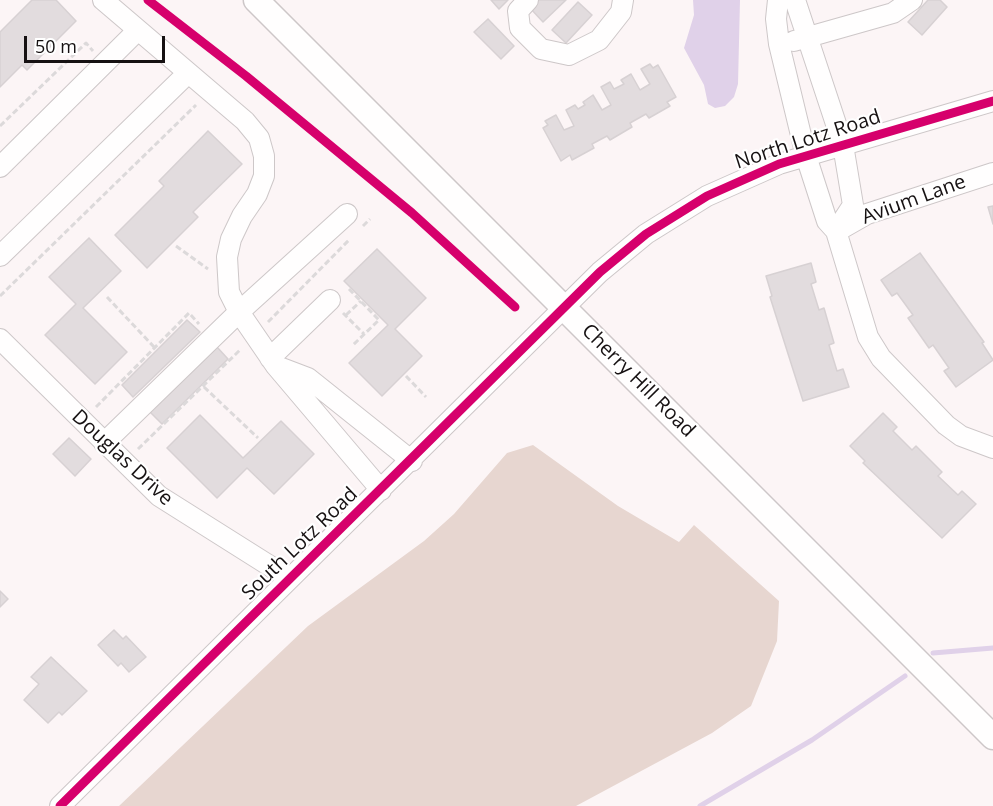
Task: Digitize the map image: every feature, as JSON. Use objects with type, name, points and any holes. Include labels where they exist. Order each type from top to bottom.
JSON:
[{"type":"main road","name":"Cherry Hill Road","points":[[256,0],[993,737]]},
{"type":"street","points":[[103,0],[253,129],[264,156],[264,176],[257,194],[242,216],[231,239],[226,257],[229,292],[239,312],[273,362],[381,490]]},
{"type":"street","points":[[528,0],[518,11],[520,28],[541,49],[570,55],[599,40],[621,12],[623,0]]},
{"type":"street","points":[[778,0],[776,19],[779,44],[806,156],[827,221],[836,231],[861,318],[878,353],[946,425],[961,436],[993,448]]},
{"type":"street","points":[[795,0],[843,145],[853,205],[836,231]]},
{"type":"street","points":[[779,44],[893,13],[912,0]]},
{"type":"street","points":[[0,167],[138,30]]},
{"type":"street","points":[[0,256],[188,73]]},
{"type":"street","name":"North Lotz Road","points":[[564,307],[622,252],[678,213],[747,177],[806,156],[993,101]]},
{"type":"street","name":"Avium Lane","points":[[836,231],[867,214],[993,173]]},
{"type":"street","points":[[104,443],[239,312],[347,214]]},
{"type":"street","points":[[273,362],[330,300]]},
{"type":"street","name":"South Lotz Road","points":[[60,806],[289,578],[412,461],[564,307]]},
{"type":"street","name":"Douglas Drive","points":[[0,339],[166,501],[289,578]]},
{"type":"street","points":[[273,362],[308,378],[412,461]]},
{"type":"path","points":[[0,126],[86,43],[99,56]]},
{"type":"path","points":[[0,296],[202,99]]},
{"type":"path","points":[[263,327],[370,219]]},
{"type":"path","points":[[176,246],[215,273]]},
{"type":"path","points":[[349,289],[379,320],[352,346]]},
{"type":"path","points":[[107,297],[155,348]]},
{"type":"path","points":[[346,315],[361,301]]},
{"type":"path","points":[[93,411],[189,313],[202,328]]},
{"type":"path","points":[[135,452],[245,345]]},
{"type":"path","points":[[406,376],[426,397]]},
{"type":"path","points":[[204,387],[258,438]]},
{"type":"shaded area","points":[[693,0],[740,0],[738,84],[734,97],[725,106],[715,108],[708,104],[704,85],[684,48],[694,15]]},
{"type":"shaded area","points":[[533,445],[618,506],[679,542],[694,525],[779,601],[777,641],[751,706],[712,733],[576,806],[119,806],[308,626],[424,541],[454,514],[507,453]]},
{"type":"building","points":[[32,0],[56,0],[76,21],[27,70],[22,65],[0,87],[0,32]]},
{"type":"building","points":[[491,0],[508,0],[499,9]]},
{"type":"building","points":[[538,0],[566,0],[543,22],[530,8]]},
{"type":"building","points":[[928,0],[940,0],[947,7],[922,35],[908,22]]},
{"type":"building","points":[[578,2],[592,15],[566,43],[552,30]]},
{"type":"building","points":[[488,19],[514,46],[501,59],[474,32]]},
{"type":"building","points":[[650,64],[653,68],[658,65],[676,97],[667,102],[670,106],[649,118],[646,114],[630,123],[632,127],[610,140],[607,136],[592,144],[594,148],[572,160],[570,155],[561,161],[543,128],[548,125],[545,121],[556,115],[564,130],[574,126],[566,110],[575,105],[578,109],[585,105],[583,102],[593,95],[602,110],[611,105],[601,87],[610,82],[614,89],[624,84],[621,80],[631,74],[640,90],[650,84],[641,69]]},
{"type":"building","points":[[208,131],[242,164],[193,212],[198,217],[147,268],[115,235],[164,186],[159,181]]},
{"type":"building","points":[[993,206],[993,224],[988,207]]},
{"type":"building","points":[[89,238],[121,271],[83,308],[127,352],[95,384],[45,335],[76,304],[49,277]]},
{"type":"building","points":[[377,249],[426,298],[395,329],[422,356],[382,396],[349,363],[388,325],[344,281]]},
{"type":"building","points":[[920,253],[984,342],[982,343],[993,360],[956,387],[944,371],[949,368],[933,345],[929,348],[908,318],[913,315],[897,293],[892,296],[881,280]]},
{"type":"building","points":[[811,263],[816,282],[811,284],[819,310],[824,308],[834,343],[829,345],[837,371],[843,369],[849,387],[803,401],[770,297],[772,296],[766,276]]},
{"type":"building","points":[[187,320],[200,332],[133,397],[122,385]]},
{"type":"building","points":[[217,347],[228,359],[162,424],[150,412]]},
{"type":"building","points":[[883,413],[897,427],[893,431],[912,450],[916,446],[942,472],[938,476],[958,495],[962,491],[976,504],[942,538],[863,463],[865,461],[850,446]]},
{"type":"building","points":[[200,415],[243,458],[281,421],[314,454],[274,494],[247,468],[217,498],[167,448]]},
{"type":"building","points":[[69,438],[91,459],[75,476],[53,454]]},
{"type":"building","points":[[0,591],[8,599],[0,607]]},
{"type":"building","points":[[114,630],[123,639],[126,636],[146,657],[129,672],[121,663],[118,666],[98,645]]},
{"type":"building","points":[[51,657],[87,691],[62,715],[59,712],[48,723],[24,700],[39,684],[31,677]]},
{"type":"waterway","points":[[933,653],[993,648]]},
{"type":"waterway","points":[[700,806],[812,740],[905,676]]},
{"type":"cycle path","points":[[148,0],[246,76],[412,213],[515,307]]},
{"type":"cycle path","points":[[60,806],[600,272],[646,234],[707,196],[779,164],[993,101]]}]
